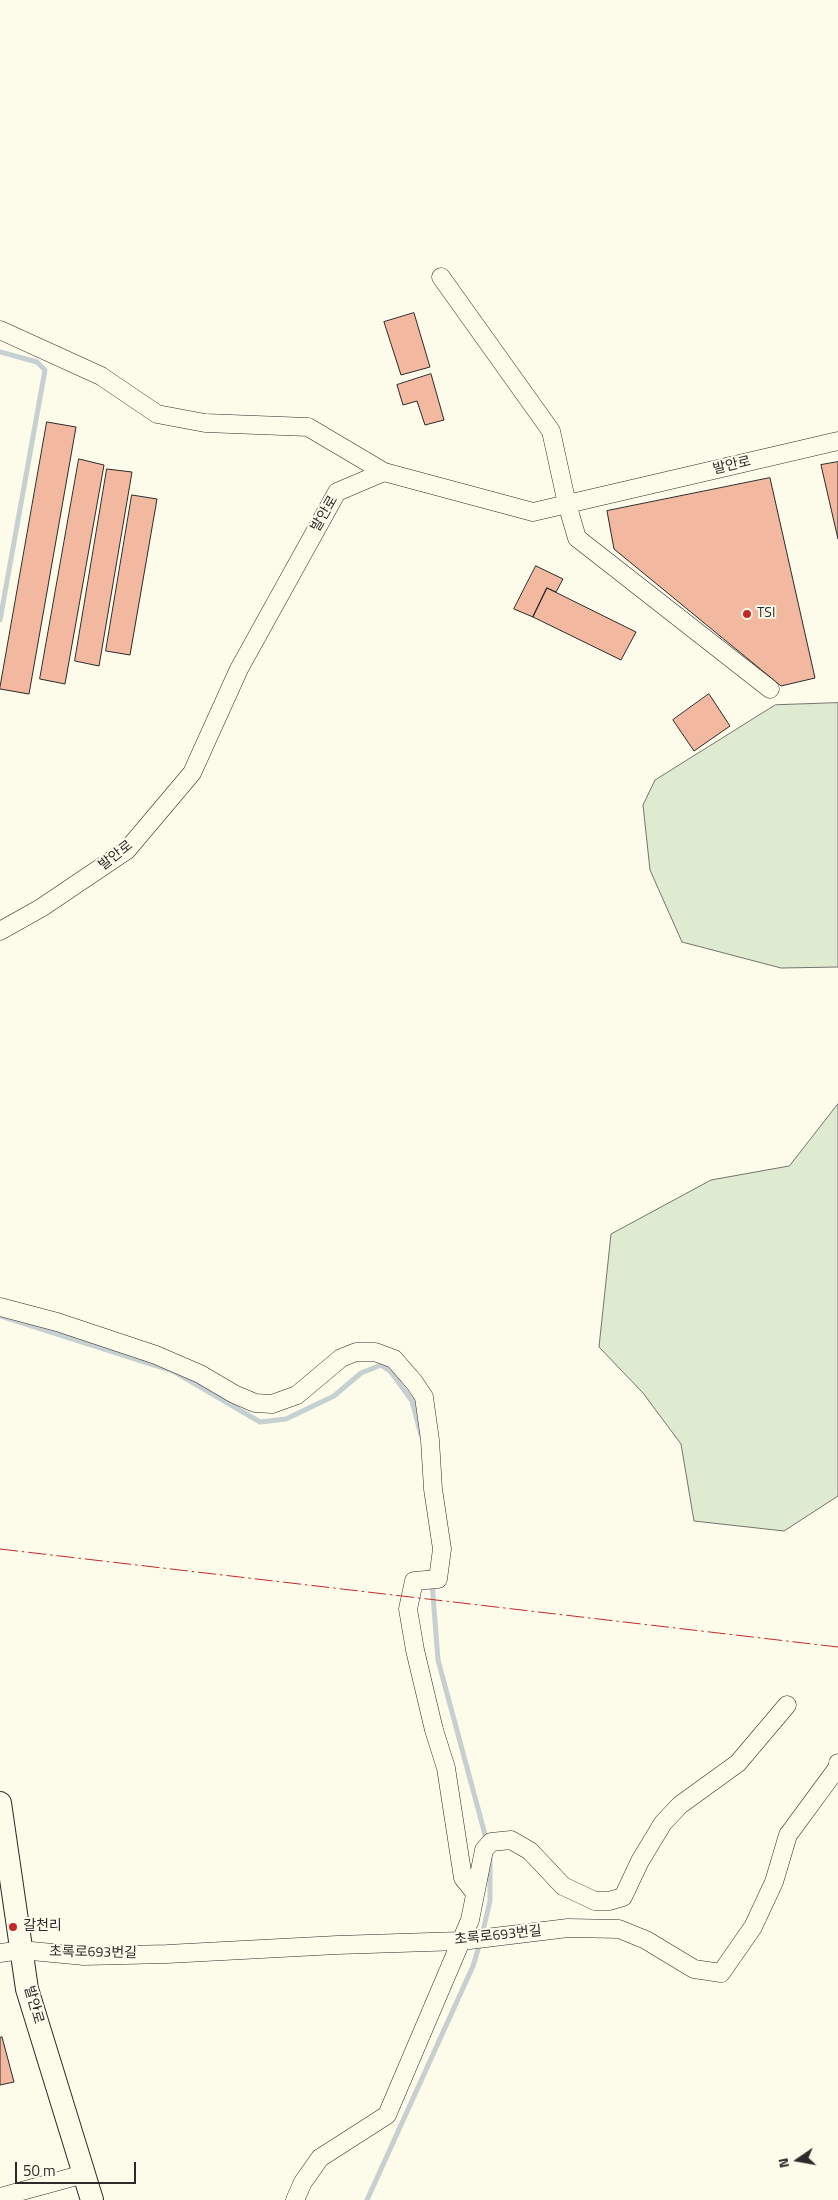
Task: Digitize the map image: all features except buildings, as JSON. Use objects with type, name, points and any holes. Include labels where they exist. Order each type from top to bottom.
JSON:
[{"type":"main road","name":"발안로","points":[[0,1803],[11,1951],[27,1989],[92,2200]]},
{"type":"street","points":[[441,277],[551,431],[567,504],[577,538],[770,690]]},
{"type":"street","points":[[0,330],[101,376],[157,414],[205,423],[308,427],[384,472]]},
{"type":"street","name":"발안로","points":[[0,931],[41,908],[127,850],[192,773],[239,669],[337,492],[384,472],[533,512],[838,441]]},
{"type":"street","points":[[0,1307],[57,1322],[156,1354],[200,1374],[255,1404],[272,1404],[297,1395],[341,1358],[356,1352],[375,1352],[394,1359],[414,1382],[424,1397],[430,1440],[433,1489],[442,1549],[438,1579],[414,1581],[408,1609],[415,1650],[434,1730],[446,1768],[463,1878],[475,1893]]},
{"type":"street","points":[[295,2200],[303,2182],[320,2158],[387,2114],[470,1920],[484,1850],[491,1842],[511,1840],[530,1851],[563,1886],[595,1901],[609,1901],[623,1897],[640,1861],[663,1823],[680,1805],[738,1762],[787,1705]]},
{"type":"street","name":"초록로693번길","points":[[11,1951],[84,1956],[337,1944],[461,1941],[568,1928],[619,1929],[646,1940],[694,1969],[721,1973],[753,1927],[774,1882],[788,1835],[838,1767],[838,1763]]},
{"type":"street","points":[[0,2198],[84,2174]]},
{"type":"green space","points":[[838,703],[838,967],[781,968],[682,942],[650,870],[643,805],[655,780],[775,705]]},
{"type":"green space","points":[[838,1104],[838,1496],[784,1531],[694,1521],[681,1444],[643,1393],[599,1347],[611,1234],[711,1180],[789,1166]]},
{"type":"waterway","points":[[0,352],[37,362],[45,370],[0,620]]},
{"type":"waterway","points":[[0,1316],[173,1371],[260,1422],[286,1419],[334,1396],[361,1373],[381,1365],[391,1372],[412,1401],[421,1435]]},
{"type":"waterway","points":[[432,1582],[438,1660],[487,1842]]},
{"type":"waterway","points":[[482,1935],[490,1901],[490,1855]]},
{"type":"waterway","points":[[367,2200],[473,1966],[480,1943]]},
{"type":"power","points":[[0,1549],[838,1647]]},
{"type":"place","name":"TSI","points":[[747,614]]},
{"type":"place","name":"갈천리","points":[[13,1927]]}]
